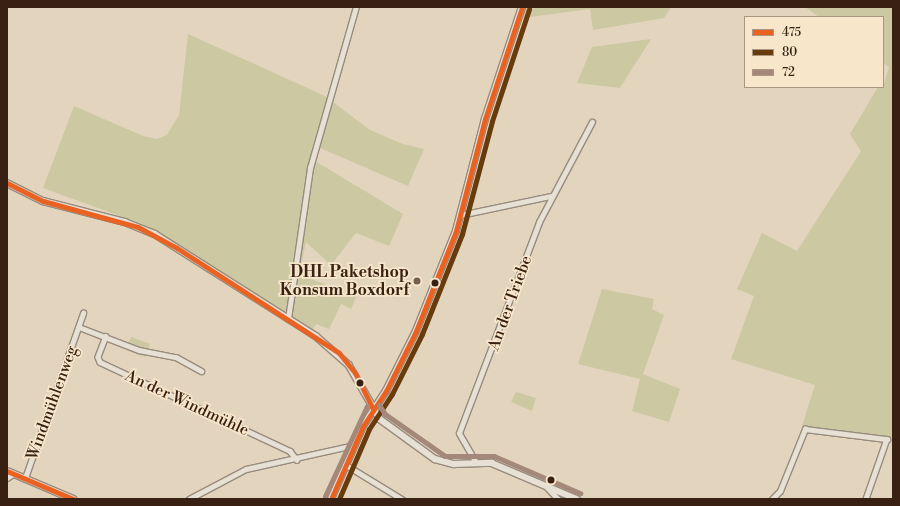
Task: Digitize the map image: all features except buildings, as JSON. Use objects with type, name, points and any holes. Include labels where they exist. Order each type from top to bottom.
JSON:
[{"type":"main road","points":[[7,471],[73,499]]},
{"type":"street","points":[[288,319],[310,168],[356,7]]},
{"type":"street","points":[[331,499],[354,445],[373,409],[386,391],[416,331],[460,215],[485,119],[522,7]]},
{"type":"street","name":"An der Triebe","points":[[476,462],[459,433],[550,198],[579,143],[592,122]]},
{"type":"street","points":[[7,183],[43,201],[125,222],[155,234],[288,319],[340,353],[355,373],[373,409],[380,419],[435,460],[454,464],[476,462],[492,463],[577,499]]},
{"type":"street","points":[[460,215],[550,198]]},
{"type":"street","name":"Windmühlenweg","points":[[25,478],[83,313]]},
{"type":"street","name":"Windmühlenweg","points":[[79,327],[106,336],[139,350],[176,357],[200,371]]},
{"type":"street","name":"An der Windmühle","points":[[106,336],[98,357],[100,362],[290,451],[297,460]]},
{"type":"street","points":[[772,499],[780,491],[805,429],[887,439],[866,499]]},
{"type":"street","points":[[190,499],[246,468],[297,460],[354,445]]},
{"type":"street","points":[[346,466],[402,499]]},
{"type":"street","points":[[7,478],[13,474]]},
{"type":"street","points":[[547,486],[558,499]]},
{"type":"shaded area","points":[[524,7],[671,7],[664,18],[593,30],[590,9],[522,18]]},
{"type":"shaded area","points":[[805,7],[893,7],[893,438],[802,426],[815,385],[731,359],[754,296],[737,289],[762,233],[797,251],[861,151],[850,134],[877,88],[884,88],[889,67],[884,64],[884,16],[818,16]]},
{"type":"shaded area","points":[[188,34],[325,96],[370,130],[403,144],[424,149],[408,186],[318,147],[315,161],[403,214],[389,246],[356,233],[331,265],[306,242],[299,274],[356,297],[351,309],[341,304],[329,329],[316,324],[313,330],[291,318],[298,279],[287,315],[142,224],[43,188],[74,106],[143,136],[157,139],[167,135],[179,115]]},
{"type":"shaded area","points":[[651,39],[620,88],[577,83],[592,47]]},
{"type":"shaded area","points":[[602,289],[654,299],[652,309],[664,315],[643,374],[680,389],[669,422],[632,411],[640,379],[578,364]]},
{"type":"shaded area","points":[[131,337],[150,344],[145,357],[126,350]]},
{"type":"shaded area","points":[[516,392],[536,398],[532,411],[511,402]]},
{"type":"transit line","name":"475","points":[[331,499],[363,426],[386,391],[416,331],[456,231],[485,119],[522,7]]},
{"type":"transit line","name":"80","points":[[339,499],[369,429],[392,394],[422,334],[462,234],[492,121],[529,9]]},
{"type":"transit line","name":"475","points":[[7,183],[43,201],[138,227],[177,248],[339,353],[355,373],[373,409]]},
{"type":"transit line","name":"72","points":[[379,405],[385,414],[445,456],[494,456],[580,493]]},
{"type":"transit line","name":"72","points":[[325,496],[367,406]]},
{"type":"transit line","name":"475","points":[[7,471],[73,499]]},
{"type":"place","name":"DHL Paketshop Konsum Boxdorf","points":[[417,281]]}]
